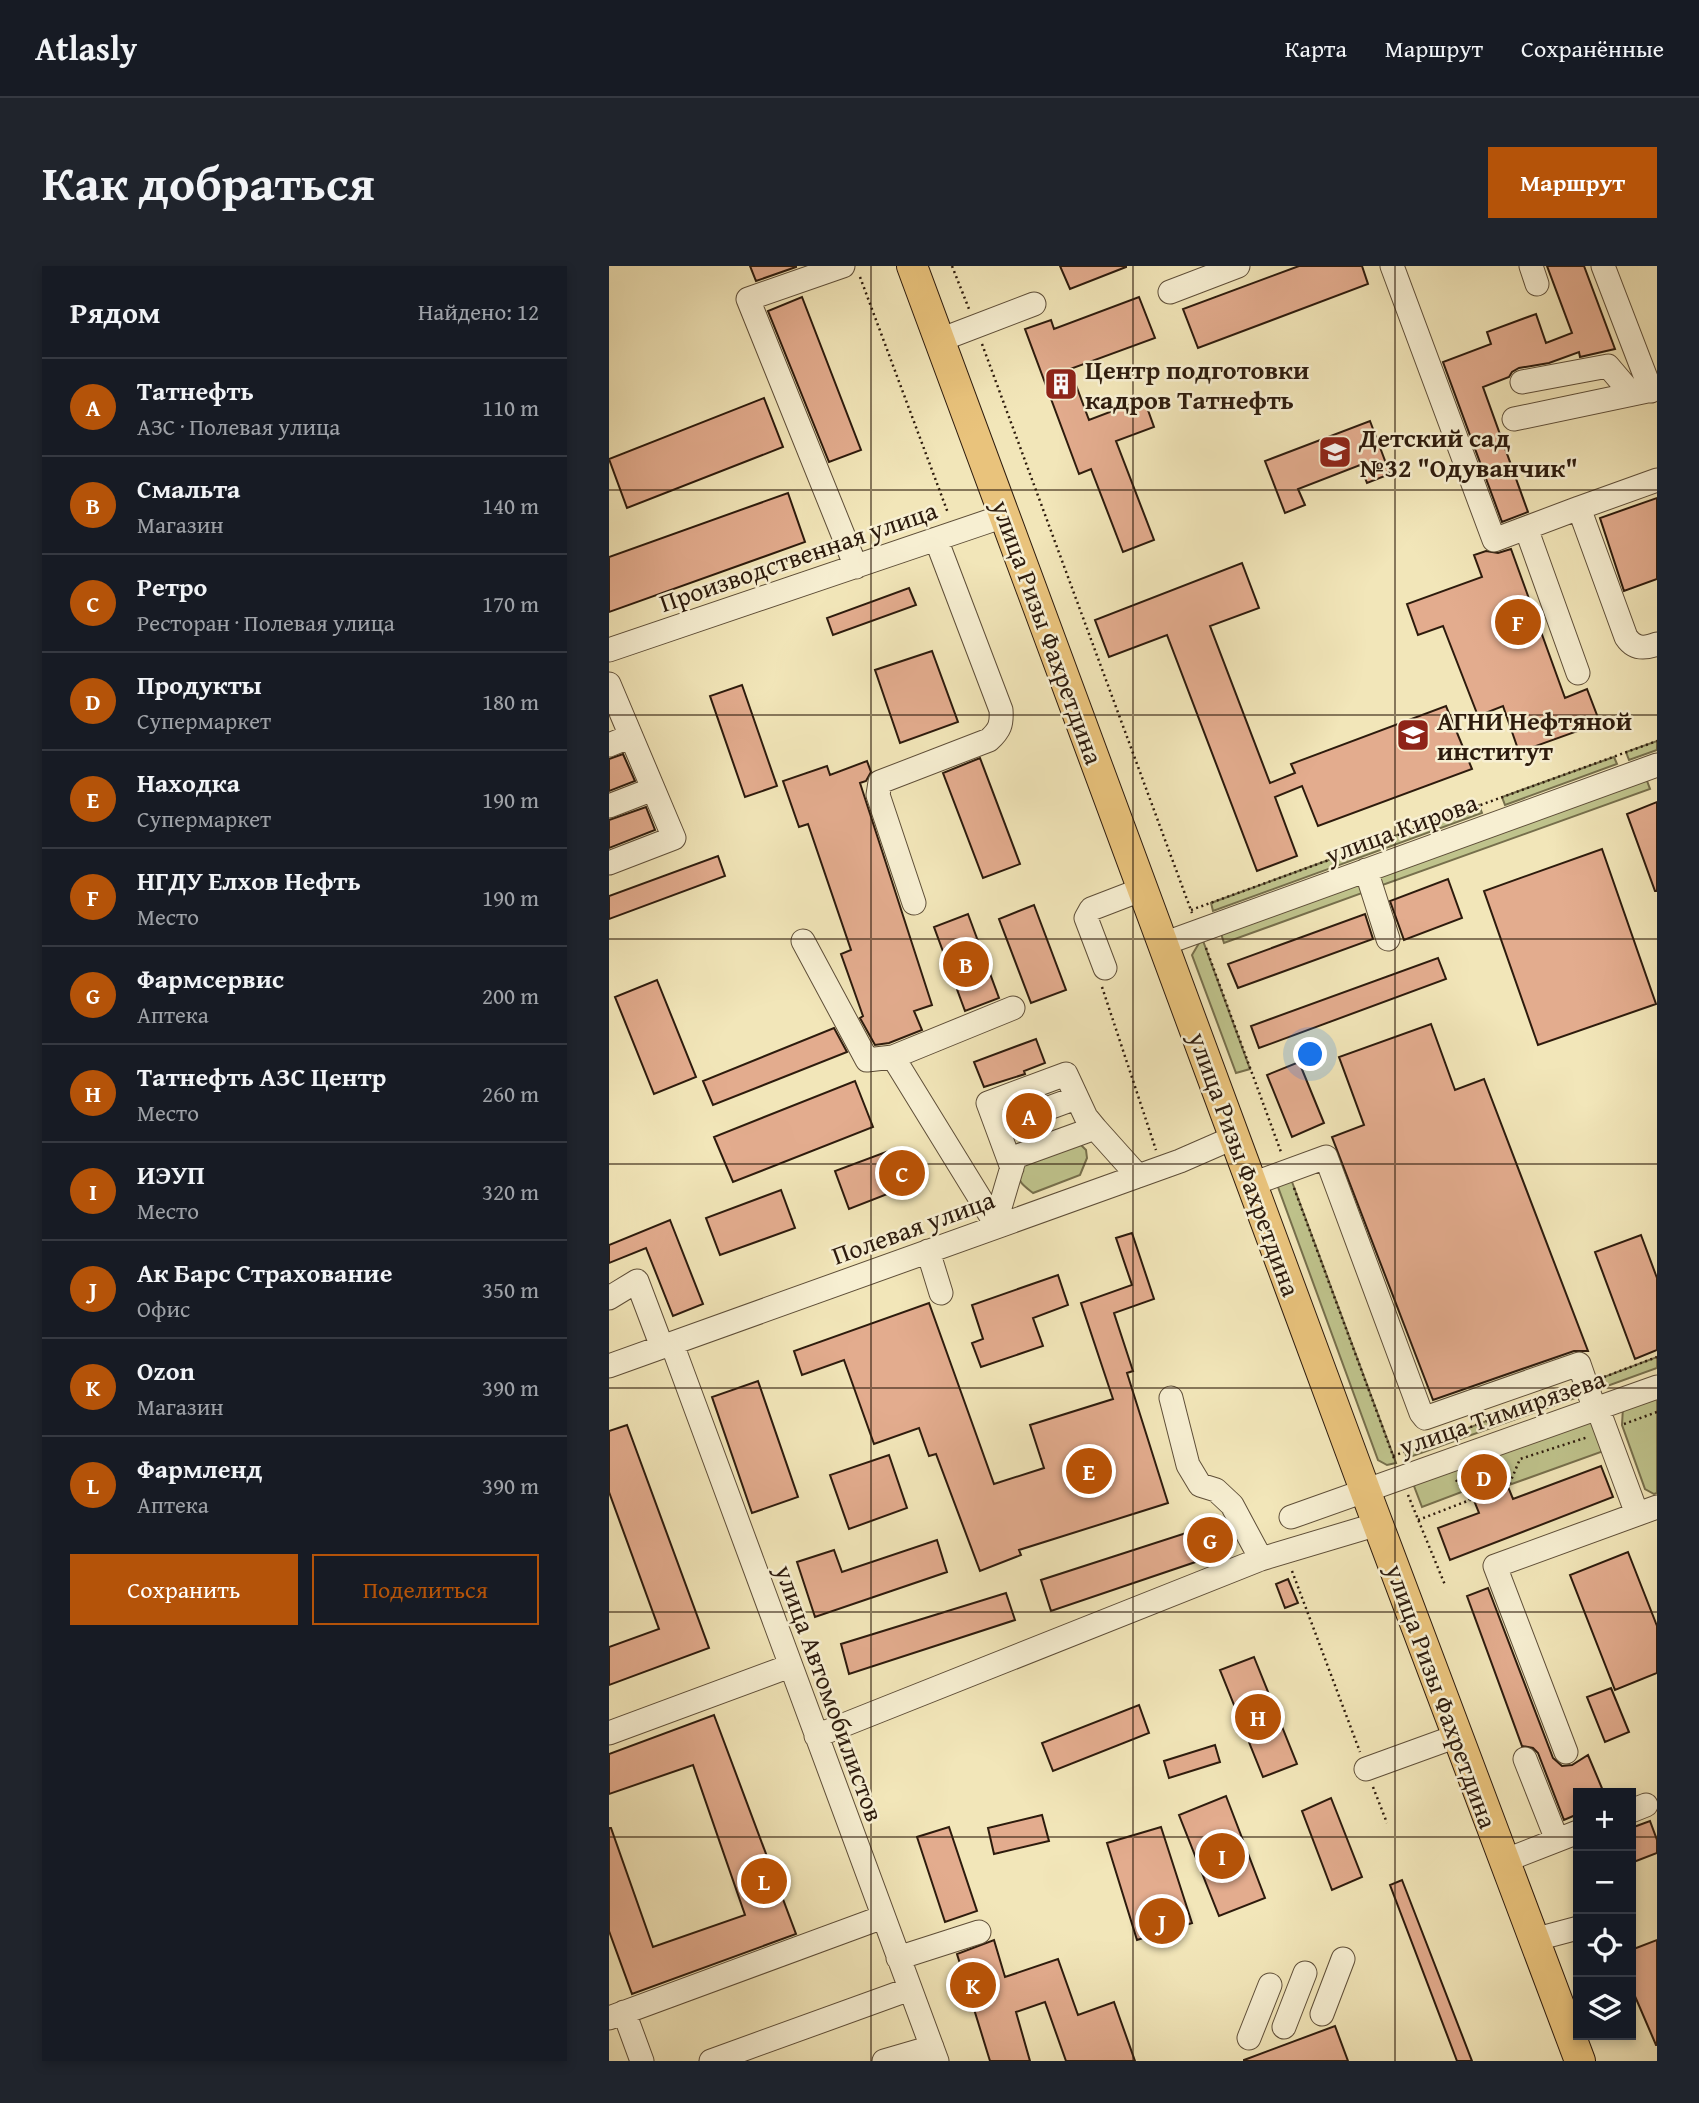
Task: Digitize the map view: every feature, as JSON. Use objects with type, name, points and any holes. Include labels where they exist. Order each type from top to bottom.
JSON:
[{"type":"main road","name":"улица Ризы Фахретдина","points":[[912,266],[1365,1490],[1580,2061]]},
{"type":"street","points":[[843,266],[748,299],[856,567]]},
{"type":"street","points":[[1170,292],[1238,266]]},
{"type":"street","points":[[1392,266],[1494,540],[1657,480]]},
{"type":"street","points":[[1603,266],[1646,391]]},
{"type":"street","points":[[940,340],[1034,304]]},
{"type":"street","points":[[1522,382],[1608,366],[1646,391]]},
{"type":"street","points":[[1514,419],[1646,391]]},
{"type":"street","points":[[1580,508],[1626,637],[1641,648],[1657,645]]},
{"type":"street","name":"Производственная улица","points":[[609,650],[1004,516]]},
{"type":"street","points":[[1526,528],[1578,673]]},
{"type":"street","points":[[914,903],[878,795],[880,782],[989,740],[998,732],[1002,722],[1001,710],[946,536]]},
{"type":"street","points":[[609,684],[674,838],[609,863]]},
{"type":"street","points":[[609,745],[631,736]]},
{"type":"street","name":"улица Кирова","points":[[1164,944],[1657,765]]},
{"type":"street","points":[[609,806],[653,789]]},
{"type":"street","points":[[1366,870],[1388,939]]},
{"type":"street","points":[[1105,968],[1086,918],[1091,909],[1143,889]]},
{"type":"street","points":[[803,941],[867,1060],[893,1057],[1013,1008]]},
{"type":"street","points":[[893,1057],[997,1224]]},
{"type":"street","points":[[997,1224],[1004,1148],[988,1103],[1066,1074],[1086,1115],[1138,1176]]},
{"type":"street","points":[[1004,1148],[1015,1157],[1086,1115]]},
{"type":"street","name":"Полевая улица","points":[[609,1366],[997,1224],[1138,1176],[1235,1138]]},
{"type":"street","points":[[1252,1184],[1326,1157],[1425,1418],[1579,1364],[1606,1431],[1647,1511],[1495,1566],[1566,1752]]},
{"type":"street","points":[[928,1251],[941,1293]]},
{"type":"street","name":"улица Автомобилистов","points":[[609,1298],[637,1280],[667,1345],[935,2054]]},
{"type":"street","name":"улица Тимирязева","points":[[1291,1517],[1657,1387]]},
{"type":"street","points":[[1171,1398],[1188,1465],[1200,1485],[1216,1490],[1232,1505],[1261,1559]]},
{"type":"street","points":[[816,1736],[1261,1559],[1378,1524]]},
{"type":"street","points":[[609,1733],[790,1666]]},
{"type":"street","points":[[1366,1769],[1457,1736]]},
{"type":"street","points":[[1525,1759],[1557,1840]]},
{"type":"street","points":[[1504,1861],[1573,1834]]},
{"type":"street","points":[[642,2061],[617,2015],[883,1917]]},
{"type":"street","points":[[1533,1940],[1573,1929]]},
{"type":"street","points":[[898,1958],[979,1932]]},
{"type":"street","points":[[1322,2014],[1343,1959]]},
{"type":"street","points":[[1284,2026],[1305,1973]]},
{"type":"street","points":[[1249,2038],[1270,1986]]},
{"type":"street","points":[[711,2061],[910,1989]]},
{"type":"street","points":[[886,2061],[935,2054]]},
{"type":"path","points":[[856,266],[946,536]]},
{"type":"path","points":[[953,266],[1194,917]]},
{"type":"path","points":[[1191,910],[1657,741]]},
{"type":"path","points":[[1202,938],[1396,1463]]},
{"type":"path","points":[[1105,968],[1099,976],[1156,1150]]},
{"type":"path","points":[[1393,1456],[1657,1357]]},
{"type":"path","points":[[1418,1520],[1509,1485],[1520,1459],[1657,1412]]},
{"type":"path","points":[[1454,1478],[1470,1500]]},
{"type":"path","points":[[1408,1495],[1445,1585]]},
{"type":"path","points":[[1287,1560],[1387,1823]]},
{"type":"green space","points":[[1657,741],[1657,750],[1629,760],[1626,752]]},
{"type":"green space","points":[[1614,757],[1617,764],[1505,805],[1502,797]]},
{"type":"green space","points":[[1643,770],[1650,789],[1377,887],[1371,869]]},
{"type":"green space","points":[[1479,805],[1482,813],[1213,911],[1211,903]]},
{"type":"green space","points":[[1359,873],[1365,892],[1224,943],[1218,924]]},
{"type":"green space","points":[[1202,938],[1250,1069],[1236,1073],[1192,955]]},
{"type":"green space","points":[[1077,1141],[1086,1150],[1087,1158],[1080,1175],[1033,1193],[1019,1179],[1021,1166]]},
{"type":"green space","points":[[1288,1171],[1396,1463],[1387,1465],[1378,1460],[1274,1176]]},
{"type":"green space","points":[[1657,1357],[1657,1368],[1599,1389],[1596,1380]]},
{"type":"green space","points":[[1584,1384],[1586,1394],[1407,1458],[1405,1452]]},
{"type":"green space","points":[[1657,1395],[1657,1493],[1654,1494],[1645,1489],[1622,1425],[1623,1407]]},
{"type":"green space","points":[[1600,1415],[1612,1448],[1509,1485],[1496,1452]]},
{"type":"green space","points":[[1457,1466],[1467,1490],[1422,1507],[1414,1486],[1416,1481]]},
{"type":"building","points":[[750,266],[796,266],[796,267],[756,281]]},
{"type":"building","points":[[1060,266],[1126,266],[1126,267],[1070,289]]},
{"type":"building","points":[[1299,266],[1362,266],[1368,284],[1198,348],[1183,309]]},
{"type":"building","points":[[1547,266],[1584,266],[1615,349],[1580,357],[1579,352],[1549,363],[1519,368],[1509,377],[1483,387],[1528,512],[1502,522],[1443,362],[1491,344],[1487,332],[1536,314],[1546,343],[1572,333]]},
{"type":"building","points":[[802,297],[861,450],[829,462],[768,311]]},
{"type":"building","name":"Центр подготовки кадров Татнефть","points":[[1139,297],[1155,338],[1070,369],[1089,420],[1144,399],[1154,427],[1116,441],[1154,540],[1123,552],[1091,469],[1079,474],[1025,329],[1051,320],[1054,329]]},
{"type":"building","points":[[764,398],[783,447],[627,508],[609,459]]},
{"type":"building","points":[[1370,421],[1390,474],[1367,483],[1360,465],[1298,489],[1305,505],[1285,513],[1265,461]]},
{"type":"building","points":[[788,493],[805,542],[609,612],[609,557]]},
{"type":"building","points":[[1657,498],[1657,579],[1624,591],[1600,518]]},
{"type":"building","points":[[1511,549],[1565,698],[1587,689],[1600,723],[1519,752],[1503,706],[1478,716],[1443,626],[1418,635],[1407,604],[1482,577],[1474,555]]},
{"type":"building","name":"АГНИ Нефтяной институт","points":[[1242,563],[1259,608],[1210,626],[1270,783],[1295,773],[1291,764],[1446,706],[1472,769],[1318,826],[1302,786],[1275,797],[1297,856],[1257,871],[1167,635],[1109,657],[1095,620]]},
{"type":"building","points":[[909,588],[916,605],[833,635],[827,618]]},
{"type":"building","points":[[932,651],[958,722],[900,743],[875,670]]},
{"type":"building","points":[[742,685],[777,786],[745,797],[710,696]]},
{"type":"building","points":[[623,754],[635,781],[609,791],[609,759]]},
{"type":"building","points":[[980,758],[1020,864],[983,878],[943,773]]},
{"type":"building","points":[[867,761],[871,772],[866,781],[860,783],[932,1005],[914,1011],[922,1030],[889,1043],[875,1045],[860,1018],[863,1016],[841,954],[851,950],[808,824],[799,827],[783,781],[827,766],[830,775]]},
{"type":"building","points":[[1657,802],[1657,891],[1655,891],[1627,814]]},
{"type":"building","points":[[646,807],[655,830],[609,848],[609,820]]},
{"type":"building","points":[[1602,849],[1656,1004],[1538,1045],[1484,891]]},
{"type":"building","points":[[718,856],[725,876],[609,919],[609,896]]},
{"type":"building","points":[[1448,879],[1462,918],[1404,940],[1390,901]]},
{"type":"building","points":[[1034,905],[1066,990],[1031,1003],[999,919]]},
{"type":"building","points":[[968,914],[999,998],[965,1011],[934,927]]},
{"type":"building","points":[[1365,914],[1373,939],[1238,988],[1228,964]]},
{"type":"building","points":[[1438,958],[1446,979],[1259,1048],[1251,1026]]},
{"type":"building","points":[[657,980],[696,1077],[654,1094],[615,997]]},
{"type":"building","points":[[1431,1024],[1455,1090],[1484,1079],[1588,1351],[1574,1351],[1433,1400],[1332,1137],[1364,1125],[1339,1057]]},
{"type":"building","points":[[834,1028],[847,1052],[713,1105],[703,1081]]},
{"type":"building","points":[[1036,1039],[1045,1063],[1024,1071],[1025,1074],[984,1087],[974,1062]]},
{"type":"building","points":[[1299,1062],[1324,1123],[1292,1137],[1267,1075]]},
{"type":"building","points":[[855,1081],[873,1127],[733,1182],[714,1137]]},
{"type":"building","points":[[1043,1125],[1045,1131],[1024,1139],[1022,1133]]},
{"type":"building","points":[[894,1149],[908,1186],[849,1209],[835,1171]]},
{"type":"building","points":[[781,1190],[795,1228],[720,1255],[706,1218]]},
{"type":"building","points":[[670,1220],[703,1304],[673,1316],[646,1248],[609,1263],[609,1245]]},
{"type":"building","points":[[1132,1233],[1154,1299],[1114,1313],[1133,1371],[1127,1373],[1168,1503],[1019,1550],[1021,1555],[980,1571],[936,1454],[929,1456],[919,1428],[874,1444],[844,1360],[802,1375],[794,1351],[929,1303],[994,1484],[1044,1468],[1030,1425],[1113,1399],[1081,1303],[1132,1285],[1116,1238]]},
{"type":"building","points":[[1641,1235],[1657,1278],[1657,1350],[1635,1359],[1595,1252]]},
{"type":"building","points":[[1058,1275],[1068,1305],[1033,1318],[1043,1346],[981,1367],[972,1343],[983,1339],[972,1305]]},
{"type":"building","points":[[758,1381],[798,1497],[752,1513],[712,1397]]},
{"type":"building","points":[[627,1425],[709,1648],[609,1685],[609,1647],[659,1629],[609,1492],[609,1431]]},
{"type":"building","points":[[889,1455],[907,1508],[849,1529],[830,1475]]},
{"type":"building","points":[[1497,1460],[1513,1499],[1601,1466],[1613,1497],[1450,1560],[1438,1528],[1479,1513],[1463,1473]]},
{"type":"building","points":[[1217,1523],[1225,1552],[1051,1611],[1041,1580]]},
{"type":"building","points":[[937,1540],[947,1572],[815,1617],[797,1562],[834,1550],[842,1572]]},
{"type":"building","points":[[1628,1552],[1657,1626],[1657,1673],[1615,1690],[1570,1575]]},
{"type":"building","points":[[1288,1579],[1298,1603],[1285,1608],[1276,1584]]},
{"type":"building","points":[[1488,1588],[1553,1758],[1562,1766],[1572,1765],[1588,1755],[1602,1788],[1573,1788],[1573,1816],[1564,1820],[1538,1753],[1533,1748],[1522,1746],[1467,1596]]},
{"type":"building","points":[[1006,1593],[1015,1620],[849,1674],[841,1644]]},
{"type":"building","points":[[1254,1657],[1297,1764],[1263,1777],[1220,1670]]},
{"type":"building","points":[[1611,1688],[1629,1732],[1605,1742],[1587,1697]]},
{"type":"building","points":[[1139,1705],[1149,1733],[1053,1771],[1042,1743]]},
{"type":"building","points":[[714,1715],[796,1934],[632,1994],[609,1931],[609,1828],[653,1947],[745,1915],[693,1765],[609,1794],[609,1754]]},
{"type":"building","points":[[1215,1745],[1220,1762],[1169,1778],[1164,1761]]},
{"type":"building","points":[[1226,1796],[1265,1898],[1219,1916],[1179,1815]]},
{"type":"building","points":[[1331,1798],[1362,1877],[1332,1890],[1302,1811]]},
{"type":"building","points":[[1042,1815],[1049,1841],[994,1854],[988,1828]]},
{"type":"building","points":[[1650,1821],[1657,1840],[1657,1853],[1636,1861],[1636,1851],[1636,1826]]},
{"type":"building","points":[[949,1827],[977,1911],[945,1922],[917,1837]]},
{"type":"building","points":[[1161,1827],[1192,1923],[1137,1940],[1107,1843]]},
{"type":"building","points":[[1402,1880],[1472,2061],[1457,2061],[1390,1885]]},
{"type":"building","points":[[994,1940],[1005,1977],[1058,1959],[1078,2015],[1114,2002],[1135,2061],[1066,2061],[1045,2002],[1016,2012],[1030,2061],[990,2061],[957,1954]]},
{"type":"building","points":[[1657,1940],[1657,2045],[1636,1999],[1636,1948]]},
{"type":"building","points":[[1335,2026],[1348,2061],[1244,2061],[1244,2060]]},
{"type":"place","name":"Центр подготовки кадров Татнефть","points":[[1061,384]]},
{"type":"place","name":"Детский сад №32 \"Одуванчик\"","points":[[1335,452]]},
{"type":"place","name":"НГДУ Елхов Нефть","points":[[1518,622]]},
{"type":"place","name":"АГНИ Нефтяной институт","points":[[1413,735]]},
{"type":"place","name":"Смальта","points":[[966,964]]},
{"type":"place","name":"Татнефть","points":[[1029,1116]]},
{"type":"place","name":"Ретро","points":[[902,1173]]},
{"type":"place","name":"Находка","points":[[1089,1471]]},
{"type":"place","name":"Продукты","points":[[1484,1477]]},
{"type":"place","name":"Фармсервис","points":[[1210,1540]]},
{"type":"place","name":"Татнефть АЗС Центр","points":[[1258,1717]]},
{"type":"place","name":"ИЭУП","points":[[1222,1856]]},
{"type":"place","name":"Фармленд","points":[[764,1881]]},
{"type":"place","name":"Ак Барс Страхование","points":[[1162,1921]]},
{"type":"place","name":"Ozon","points":[[973,1985]]}]
